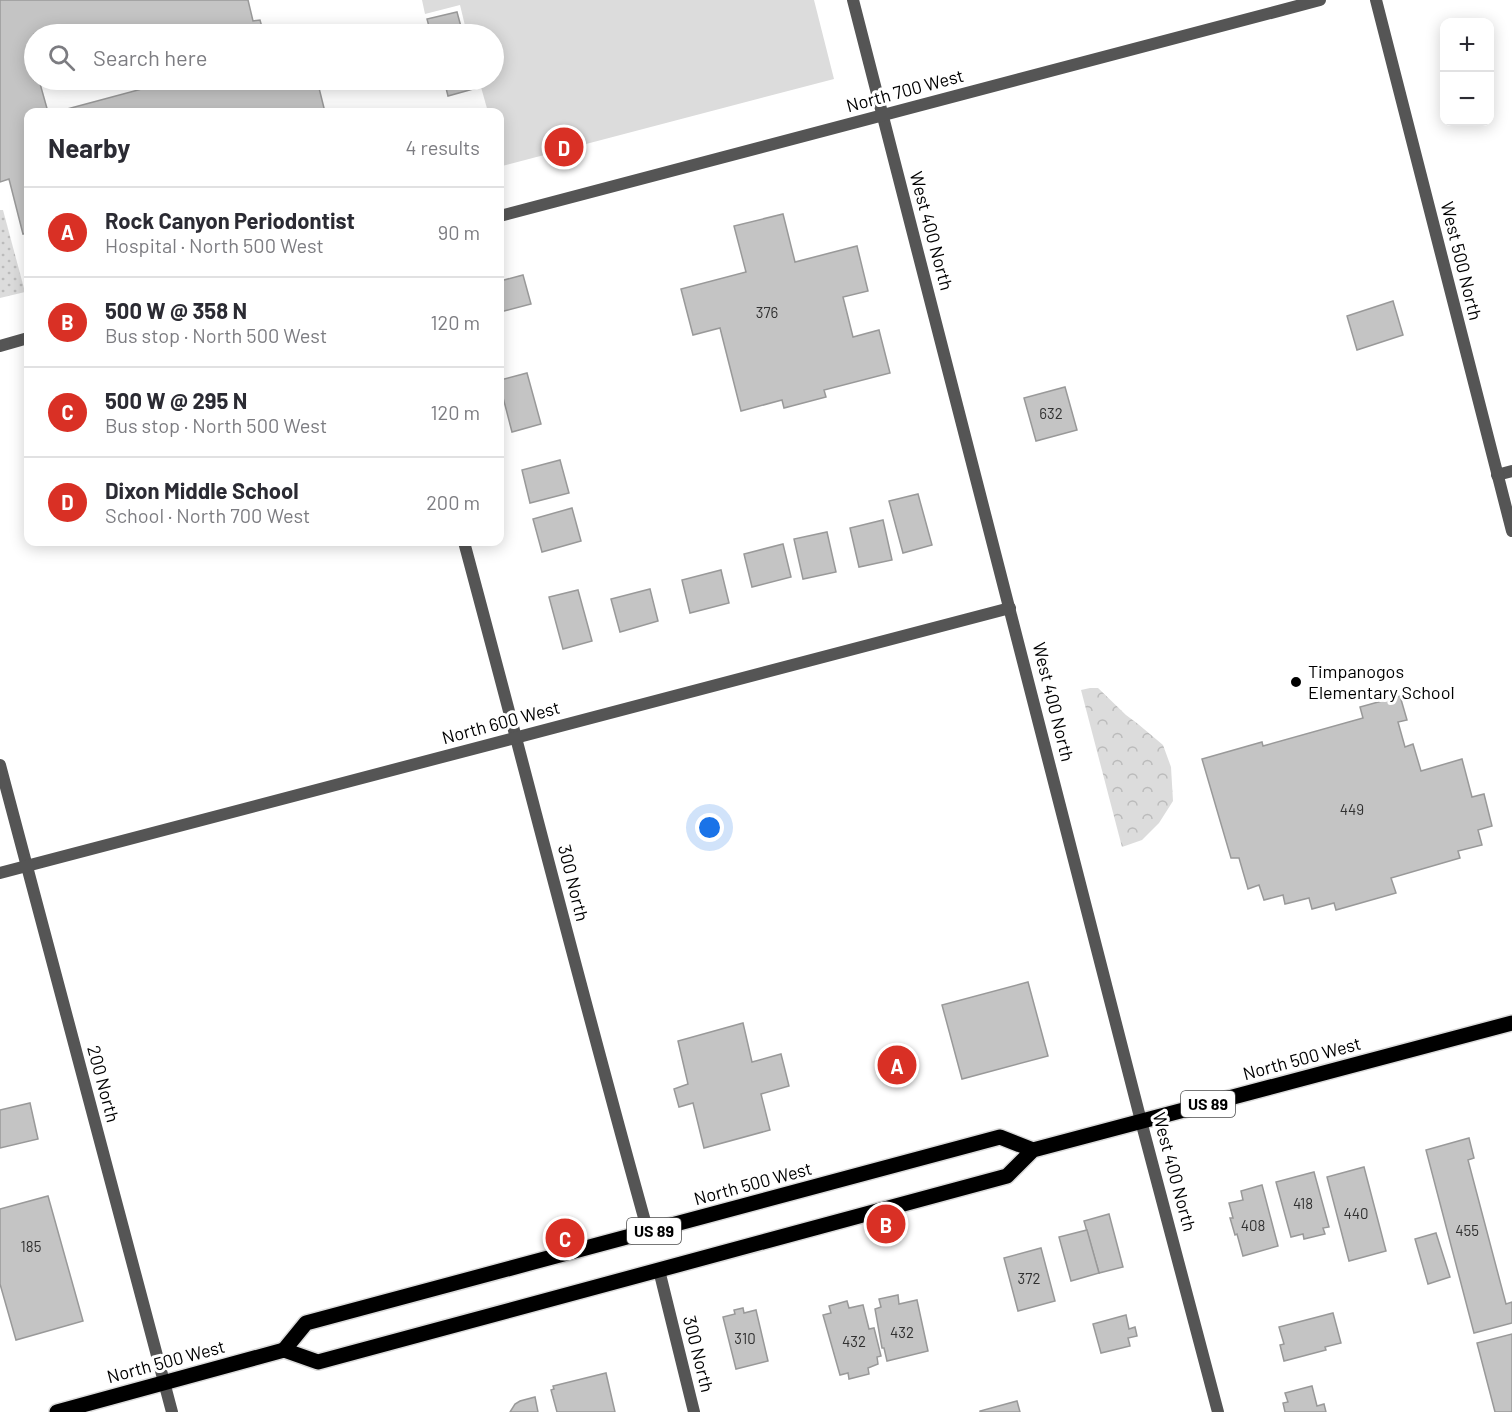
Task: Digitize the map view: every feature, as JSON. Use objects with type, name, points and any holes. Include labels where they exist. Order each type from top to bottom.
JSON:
[{"type":"main road","name":"North 500 West","points":[[57,1412],[285,1350],[318,1362],[1007,1176],[1033,1150],[1512,1023]]},
{"type":"main road","name":"North 500 West","points":[[285,1350],[306,1323],[1000,1137],[1033,1150]]},
{"type":"street","name":"West 400 North","points":[[853,0],[1218,1412]]},
{"type":"street","name":"North 700 West","points":[[504,215],[1320,0]]},
{"type":"street","name":"West 500 North","points":[[1376,0],[1512,531]]},
{"type":"street","points":[[0,346],[24,339]]},
{"type":"street","points":[[1497,475],[1512,471]]},
{"type":"street","name":"300 North","points":[[465,546],[648,1232]]},
{"type":"street","name":"North 600 West","points":[[0,873],[1010,608]]},
{"type":"street","name":"200 North","points":[[0,765],[172,1412]]},
{"type":"street","name":"300 North","points":[[659,1270],[694,1412]]},
{"type":"green space","points":[[422,0],[814,0],[834,79],[504,165],[504,108],[487,108],[482,90],[504,90],[504,24],[465,24],[460,5],[425,14]]},
{"type":"green space","points":[[0,210],[3,210],[24,292],[0,298]]},
{"type":"green space","points":[[1098,688],[1126,715],[1163,745],[1171,767],[1173,801],[1159,823],[1142,840],[1122,847],[1081,690]]},
{"type":"building","points":[[0,0],[248,0],[253,21],[260,20],[261,24],[24,24],[24,90],[42,90],[47,108],[24,108],[24,234],[9,179],[0,182]]},
{"type":"building","points":[[457,12],[460,24],[428,24],[427,19]]},
{"type":"building","points":[[138,90],[320,90],[324,108],[71,108]]},
{"type":"building","points":[[446,90],[470,90],[448,96]]},
{"type":"building","points":[[783,214],[795,262],[857,246],[868,291],[843,297],[853,337],[879,330],[890,373],[824,390],[826,397],[784,408],[782,400],[741,411],[720,328],[693,335],[681,289],[746,272],[734,226]]},
{"type":"building","points":[[523,275],[531,304],[504,311],[504,280]]},
{"type":"building","points":[[1393,301],[1403,335],[1357,350],[1347,316]]},
{"type":"building","points":[[527,373],[541,424],[512,432],[504,401],[504,379]]},
{"type":"building","points":[[1065,387],[1077,430],[1036,441],[1024,398]]},
{"type":"building","points":[[560,460],[569,493],[530,503],[522,470]]},
{"type":"building","points":[[918,494],[932,545],[903,553],[889,501]]},
{"type":"building","points":[[572,508],[581,541],[542,552],[533,519]]},
{"type":"building","points":[[883,520],[892,560],[859,567],[850,528]]},
{"type":"building","points":[[827,532],[836,572],[803,579],[794,539]]},
{"type":"building","points":[[783,544],[791,577],[752,587],[744,554]]},
{"type":"building","points":[[721,570],[729,603],[690,613],[682,580]]},
{"type":"building","points":[[650,589],[658,621],[620,632],[611,599]]},
{"type":"building","points":[[578,590],[592,641],[563,649],[549,597]]},
{"type":"building","points":[[1400,696],[1407,720],[1398,722],[1405,747],[1413,744],[1421,771],[1462,759],[1472,797],[1484,794],[1492,826],[1478,830],[1482,845],[1458,851],[1460,858],[1391,878],[1396,893],[1336,910],[1334,903],[1312,909],[1309,898],[1285,904],[1283,895],[1264,900],[1259,885],[1248,889],[1239,858],[1231,858],[1202,759],[1262,742],[1263,746],[1363,718],[1360,707]]},
{"type":"building","points":[[1028,982],[1048,1056],[962,1079],[942,1005]]},
{"type":"building","points":[[743,1023],[752,1062],[781,1054],[789,1086],[761,1094],[770,1130],[704,1148],[693,1103],[679,1107],[674,1089],[688,1084],[678,1041]]},
{"type":"building","points":[[30,1103],[38,1139],[0,1148],[0,1110]]},
{"type":"building","points":[[1469,1138],[1474,1158],[1468,1160],[1506,1304],[1512,1302],[1512,1323],[1474,1333],[1426,1150]]},
{"type":"building","points":[[1364,1167],[1386,1251],[1349,1261],[1327,1177]]},
{"type":"building","points":[[1314,1172],[1329,1227],[1323,1228],[1325,1234],[1304,1239],[1303,1234],[1291,1237],[1276,1182]]},
{"type":"building","points":[[1262,1185],[1278,1246],[1243,1256],[1230,1218],[1233,1218],[1229,1203],[1243,1200],[1241,1191]]},
{"type":"building","points":[[48,1196],[83,1321],[16,1340],[0,1284],[0,1209]]},
{"type":"building","points":[[1109,1214],[1123,1267],[1099,1273],[1084,1221]]},
{"type":"building","points":[[1087,1230],[1099,1273],[1071,1281],[1059,1237]]},
{"type":"building","points":[[1436,1233],[1450,1277],[1428,1284],[1415,1239]]},
{"type":"building","points":[[1041,1248],[1055,1301],[1018,1311],[1004,1258]]},
{"type":"building","points":[[898,1295],[899,1304],[917,1300],[928,1351],[887,1361],[884,1348],[882,1348],[875,1309],[881,1307],[879,1299]]},
{"type":"building","points":[[847,1301],[849,1308],[863,1305],[869,1329],[874,1328],[881,1356],[877,1357],[878,1364],[868,1368],[869,1374],[849,1379],[848,1373],[840,1375],[823,1315],[831,1313],[829,1306]]},
{"type":"building","points":[[743,1308],[744,1313],[756,1310],[768,1361],[736,1369],[723,1317],[735,1314],[734,1310]]},
{"type":"building","points":[[1333,1313],[1341,1343],[1325,1347],[1326,1350],[1284,1361],[1280,1345],[1284,1344],[1279,1327]]},
{"type":"building","points":[[1126,1315],[1129,1329],[1135,1327],[1137,1336],[1128,1338],[1130,1346],[1101,1353],[1093,1324]]},
{"type":"building","points":[[1512,1334],[1512,1412],[1495,1412],[1477,1343]]},
{"type":"building","points":[[606,1373],[615,1412],[557,1412],[551,1390],[554,1389],[553,1386]]},
{"type":"building","points":[[1312,1386],[1317,1406],[1324,1404],[1326,1412],[1285,1412],[1283,1403],[1288,1402],[1285,1393]]},
{"type":"building","points":[[535,1397],[538,1412],[510,1412],[520,1401]]},
{"type":"building","points":[[1017,1401],[1020,1412],[980,1412],[980,1411]]},
{"type":"place","name":"Dixon Middle School","points":[[564,147]]},
{"type":"place","name":"Timpanogos Elementary School","points":[[1296,682]]},
{"type":"place","name":"Rock Canyon Periodontist","points":[[897,1065]]},
{"type":"place","name":"500 W @ 358 N","points":[[886,1224]]},
{"type":"place","name":"500 W @ 295 N","points":[[565,1238]]}]
